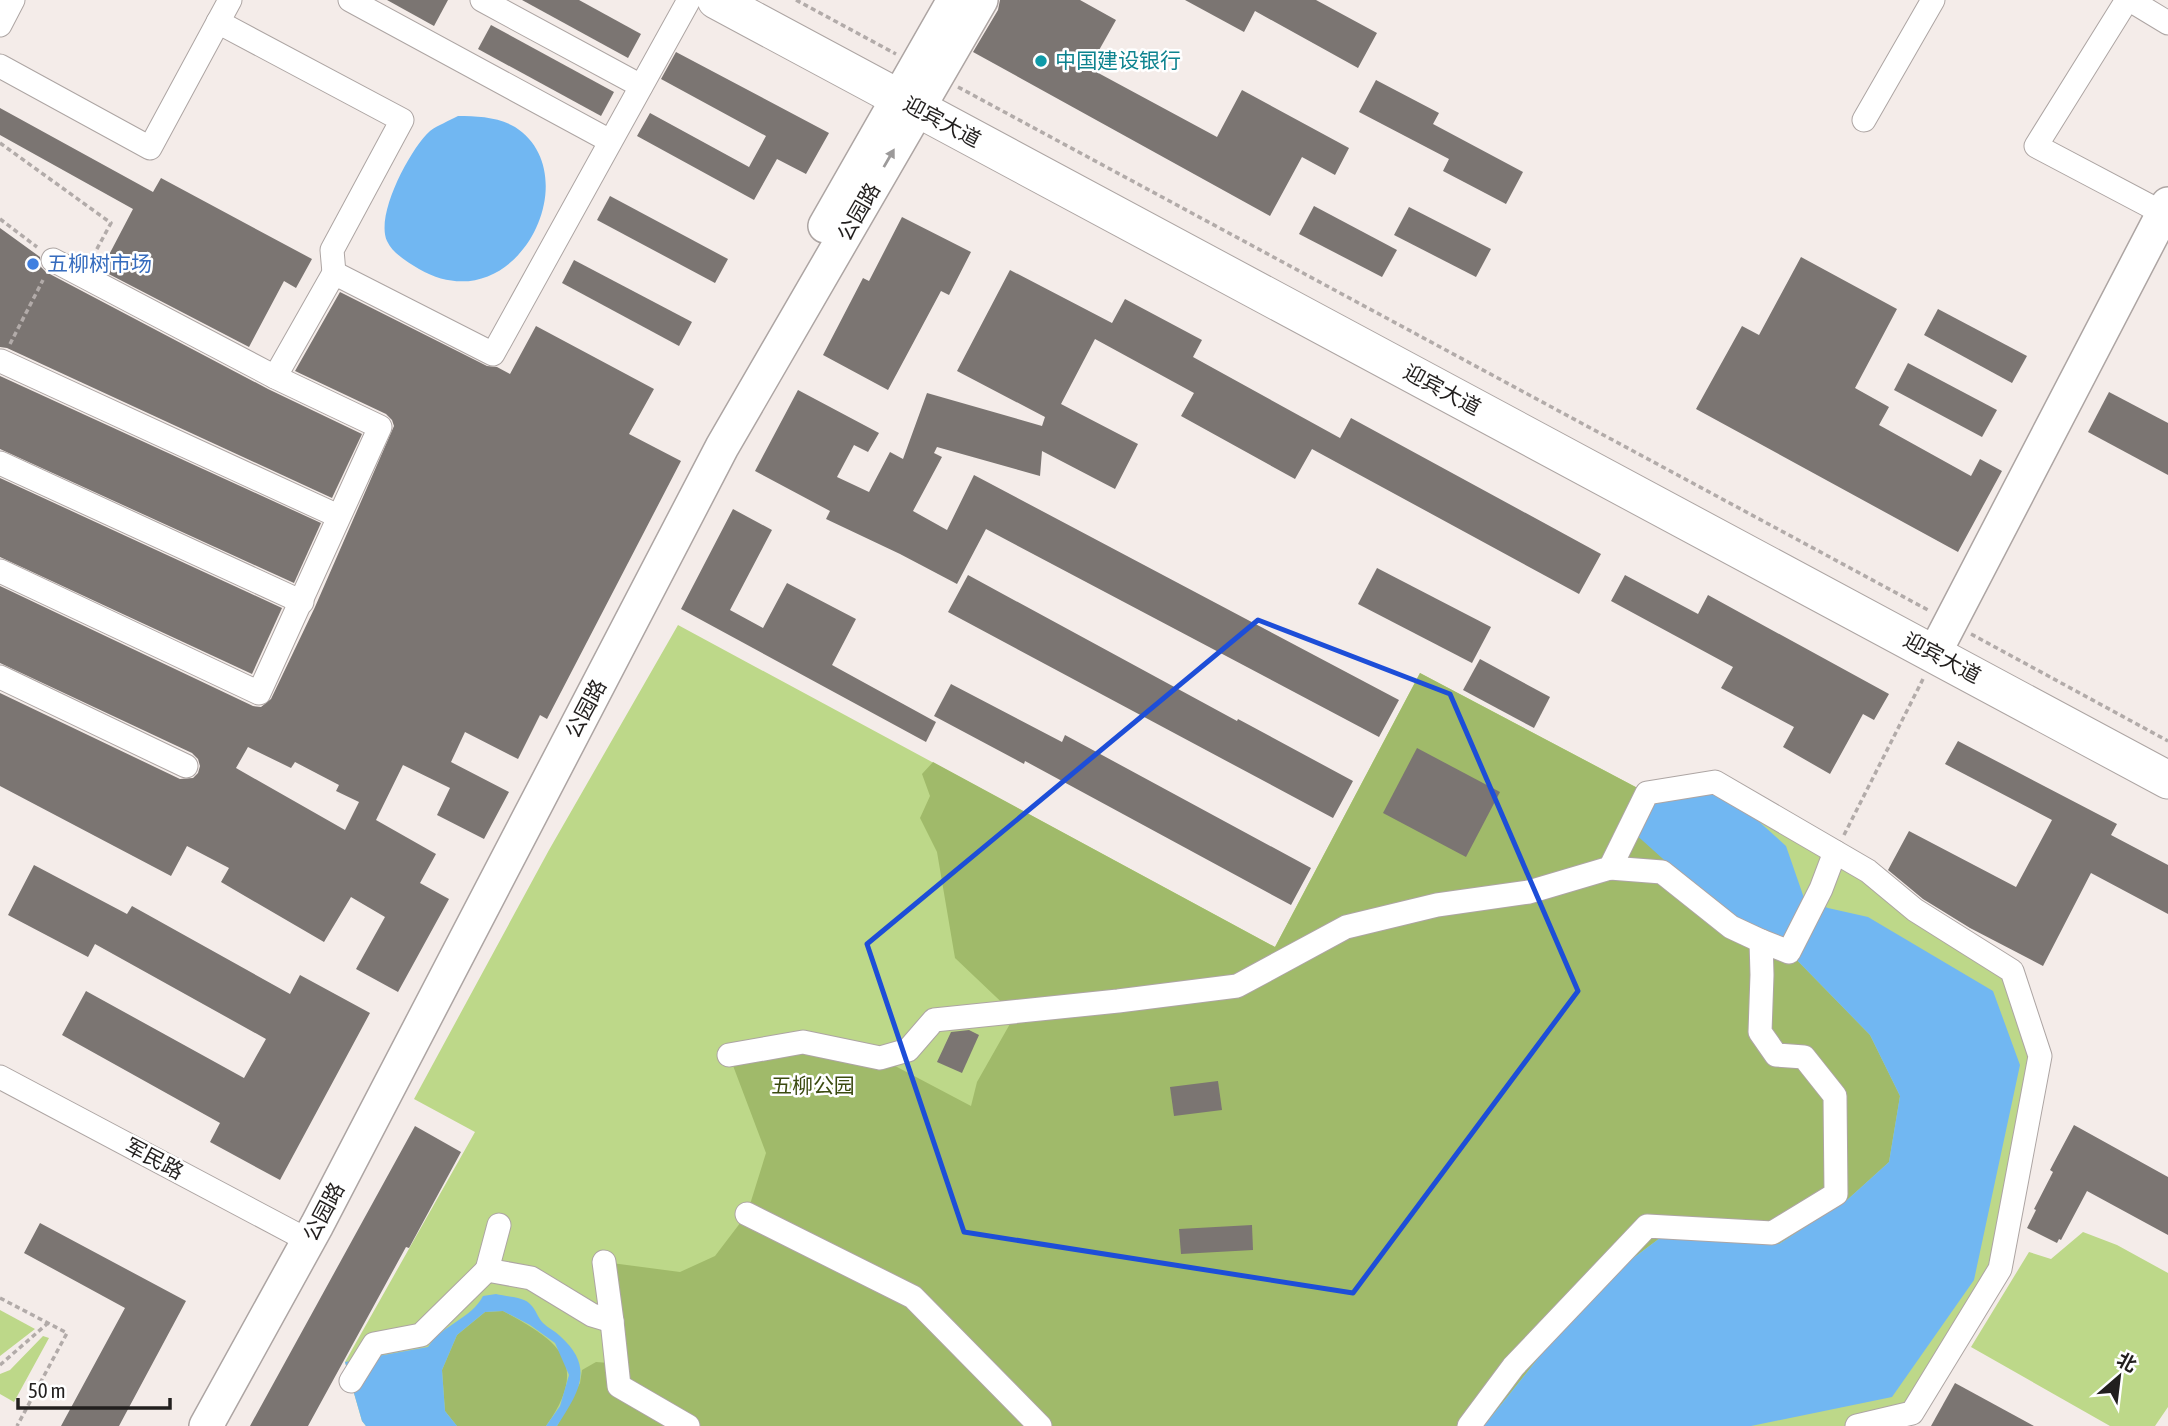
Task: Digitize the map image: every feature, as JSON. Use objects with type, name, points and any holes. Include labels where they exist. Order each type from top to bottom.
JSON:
[{"type":"main road","name":"迎宾大道","points":[[716,0],[916,88]]},
{"type":"main road","name":"迎宾大道","points":[[747,0],[916,88],[2168,761]]},
{"type":"main road","name":"迎宾大道","points":[[1942,639],[2168,780]]},
{"type":"street","points":[[0,25],[13,0]]},
{"type":"street","points":[[0,66],[150,148],[230,0]]},
{"type":"street","points":[[350,0],[610,141]]},
{"type":"street","points":[[482,0],[640,86]]},
{"type":"street","points":[[334,273],[493,354],[688,0]]},
{"type":"street","points":[[916,88],[954,0]]},
{"type":"street","points":[[195,1426],[304,1238],[705,447],[916,88],[981,0]]},
{"type":"street","points":[[1864,120],[1933,0]]},
{"type":"street","points":[[1942,639],[2166,208],[2036,146],[2129,0],[2168,23]]},
{"type":"street","points":[[218,22],[402,120],[332,250],[334,273],[275,377]]},
{"type":"street","points":[[0,571],[258,693],[380,428],[275,377],[53,260]]},
{"type":"street","points":[[1,361],[338,516]]},
{"type":"street","points":[[0,463],[302,602]]},
{"type":"street","points":[[0,677],[186,766]]},
{"type":"street","points":[[1611,868],[1647,793],[1716,782],[1868,871],[1915,910],[2012,971],[2040,1056],[2000,1269],[1912,1413],[1857,1426]]},
{"type":"street","points":[[729,1055],[803,1042],[880,1058],[908,1049],[934,1020],[1118,1002],[1237,986],[1346,927],[1437,905],[1529,892],[1611,868],[1662,872],[1731,927],[1789,952],[1821,889],[1835,852]]},
{"type":"street","points":[[1469,1426],[1514,1367],[1647,1226],[1772,1233],[1836,1195],[1835,1096],[1804,1058],[1776,1055],[1760,1032],[1761,941]]},
{"type":"street","name":"军民路","points":[[0,1077],[304,1238]]},
{"type":"street","points":[[747,1213],[913,1297],[1040,1426]]},
{"type":"street","points":[[351,1381],[374,1344],[421,1335],[487,1270],[499,1225]]},
{"type":"street","name":"公园路","points":[[206,1426],[304,1238]]},
{"type":"street","points":[[604,1262],[619,1386],[688,1426]]},
{"type":"street","points":[[487,1270],[531,1278],[592,1315],[612,1321]]},
{"type":"path","points":[[796,0],[916,88],[1942,639],[2168,741]]},
{"type":"path","points":[[0,143],[111,223],[83,276]]},
{"type":"path","points":[[0,219],[53,260],[1,361]]},
{"type":"path","points":[[1835,852],[1942,639]]},
{"type":"path","points":[[0,1298],[67,1333],[17,1426]]},
{"type":"path","points":[[0,1365],[48,1323]]},
{"type":"highlighted area","points":[[1258,620],[1450,694],[1578,991],[1353,1293],[964,1232],[867,944]]},
{"type":"green space","name":"五柳公园","points":[[678,625],[1275,947],[1420,673],[1647,793],[1715,782],[2012,971],[2040,1056],[2000,1269],[1912,1413],[1857,1426],[366,1426],[362,1421],[345,1362],[475,1132],[414,1099],[549,850]]},
{"type":"green space","points":[[1420,673],[1647,793],[1789,952],[1870,1035],[1900,1096],[1889,1162],[1847,1200],[1779,1244],[1660,1238],[1596,1286],[1484,1426],[557,1426],[580,1383],[582,1370],[596,1362],[609,1363],[604,1262],[680,1272],[715,1256],[747,1214],[766,1153],[729,1055],[803,1042],[880,1058],[971,1106],[977,1082],[1015,1015],[955,958],[937,852],[920,818],[930,796],[922,774],[933,762],[1275,947]]},
{"type":"green space","points":[[2083,1232],[2117,1245],[2168,1273],[2168,1407],[2155,1426],[2110,1426],[1971,1347],[2029,1252],[2051,1259]]},
{"type":"green space","points":[[0,1310],[35,1329],[0,1356]]},
{"type":"green space","points":[[503,1311],[540,1333],[562,1356],[567,1370],[566,1386],[559,1404],[546,1426],[457,1426],[445,1411],[442,1370],[457,1335],[485,1312]]},
{"type":"green space","points":[[43,1336],[49,1338],[14,1402],[0,1394],[0,1374],[10,1370]]},
{"type":"water","points":[[458,116],[495,119],[515,127],[536,149],[545,177],[543,208],[532,237],[512,261],[485,277],[454,281],[419,269],[401,257],[387,241],[385,230],[386,215],[396,183],[413,152],[430,131]]},
{"type":"water","points":[[1715,782],[1786,846],[1804,898],[1828,908],[1868,917],[1993,991],[2020,1065],[1974,1280],[1892,1397],[1751,1426],[1484,1426],[1596,1286],[1660,1238],[1779,1244],[1847,1200],[1889,1162],[1900,1096],[1870,1035],[1789,952],[1750,937],[1633,832],[1647,793]]},
{"type":"water","points":[[496,1294],[528,1302],[543,1323],[560,1336],[578,1359],[580,1381],[577,1391],[557,1426],[546,1426],[560,1406],[569,1375],[555,1343],[530,1325],[503,1311],[485,1312],[457,1335],[442,1370],[445,1411],[457,1426],[366,1426],[362,1421],[345,1362],[428,1347],[441,1333],[472,1310],[483,1296]]},
{"type":"building","points":[[387,0],[448,0],[434,26]]},
{"type":"building","points":[[522,0],[579,0],[641,34],[628,58]]},
{"type":"building","points":[[1000,0],[1080,0],[1116,20],[1089,68],[1217,137],[1242,90],[1349,148],[1335,175],[1302,157],[1270,216],[973,52],[998,10]]},
{"type":"building","points":[[1185,0],[1316,0],[1377,33],[1358,68],[1255,11],[1244,32]]},
{"type":"building","points":[[491,25],[614,92],[601,116],[478,49]]},
{"type":"building","points":[[676,52],[829,133],[806,174],[777,159],[754,200],[637,136],[650,113],[749,167],[766,136],[661,79]]},
{"type":"building","points":[[1376,80],[1439,113],[1433,124],[1523,172],[1506,204],[1443,171],[1449,159],[1359,112]]},
{"type":"building","points":[[0,108],[153,192],[161,178],[312,259],[296,288],[284,281],[249,347],[101,270],[133,209],[0,135]]},
{"type":"building","points":[[610,196],[728,259],[715,283],[597,220]]},
{"type":"building","points":[[1314,206],[1397,250],[1382,277],[1299,234]]},
{"type":"building","points":[[1409,207],[1491,249],[1476,277],[1394,235]]},
{"type":"building","points":[[902,217],[971,252],[949,295],[941,291],[888,390],[823,355],[863,278],[869,281]]},
{"type":"building","points":[[0,228],[40,257],[41,267],[46,272],[268,389],[362,434],[332,498],[0,347]]},
{"type":"building","points":[[1801,257],[1897,309],[1855,388],[1889,407],[1879,425],[1971,476],[1980,459],[2002,471],[1958,552],[1696,409],[1742,326],[1759,335]]},
{"type":"building","points":[[574,260],[692,322],[679,346],[562,283]]},
{"type":"building","points":[[1010,270],[1112,323],[1125,299],[1202,340],[1193,357],[1340,438],[1351,418],[1601,554],[1579,594],[1312,449],[1295,479],[1181,416],[1194,393],[1095,339],[1061,404],[1138,444],[1115,489],[1042,451],[1040,476],[937,447],[934,453],[942,457],[913,511],[947,530],[974,475],[1399,700],[1379,737],[986,529],[957,584],[826,519],[830,511],[755,471],[798,390],[879,433],[868,452],[854,445],[837,477],[869,492],[890,452],[903,459],[927,393],[1042,426],[1045,417],[957,371]]},
{"type":"building","points":[[340,292],[487,366],[497,367],[510,374],[536,326],[654,389],[629,434],[681,461],[547,719],[540,715],[518,759],[465,732],[451,762],[509,792],[484,839],[437,815],[450,788],[403,765],[376,820],[436,854],[420,883],[449,899],[398,992],[356,969],[385,917],[351,897],[324,942],[221,882],[229,868],[187,846],[171,876],[0,786],[0,693],[180,779],[193,778],[200,766],[192,753],[0,663],[0,586],[253,706],[261,707],[271,699],[315,607],[394,426],[386,414],[295,371]],"holes":[[[248,747],[291,768],[295,762],[339,785],[336,791],[359,802],[345,830],[236,768]]]},
{"type":"building","points":[[1938,309],[2027,356],[2012,383],[1924,335]]},
{"type":"building","points":[[1908,363],[1997,410],[1982,437],[1894,390]]},
{"type":"building","points":[[0,376],[321,523],[294,583],[0,449]]},
{"type":"building","points":[[2109,392],[2168,423],[2168,475],[2088,432]]},
{"type":"building","points":[[0,478],[282,608],[252,674],[0,557]]},
{"type":"building","points":[[733,509],[772,530],[730,610],[763,628],[787,583],[856,619],[832,665],[936,722],[926,742],[681,609]]},
{"type":"building","points":[[1377,568],[1491,627],[1472,663],[1358,604]]},
{"type":"building","points":[[968,575],[1353,781],[1333,818],[948,612]]},
{"type":"building","points":[[1625,575],[1698,614],[1708,595],[1889,694],[1874,720],[1863,714],[1830,774],[1783,747],[1794,727],[1721,688],[1733,667],[1611,601]]},
{"type":"building","points":[[1480,659],[1550,697],[1534,728],[1463,690]]},
{"type":"building","points":[[951,684],[1062,742],[1065,735],[1311,868],[1291,905],[1025,761],[1024,764],[934,716]]},
{"type":"building","points":[[1958,741],[2117,824],[2111,835],[2168,865],[2168,914],[2091,873],[2043,966],[1970,928],[1923,899],[1888,870],[1909,831],[2016,887],[2052,820],[1945,764]]},
{"type":"building","points":[[1417,748],[1500,792],[1466,857],[1383,813]]},
{"type":"building","points":[[34,865],[127,914],[132,906],[290,994],[300,975],[370,1013],[280,1180],[210,1142],[220,1123],[62,1035],[86,991],[244,1078],[266,1039],[95,944],[88,957],[8,915]]},
{"type":"building","points":[[969,1030],[979,1035],[962,1073],[937,1062],[951,1032]]},
{"type":"building","points":[[1218,1081],[1222,1110],[1174,1116],[1170,1087]]},
{"type":"building","points":[[2074,1125],[2168,1177],[2168,1235],[2087,1191],[2057,1243],[2027,1228],[2053,1172],[2050,1170]]},
{"type":"building","points":[[415,1126],[461,1152],[409,1248],[406,1247],[308,1426],[250,1426]]},
{"type":"building","points":[[40,1223],[186,1301],[119,1426],[61,1426],[125,1308],[24,1253]]},
{"type":"building","points":[[1252,1225],[1253,1250],[1181,1254],[1179,1229]]},
{"type":"building","points":[[1955,1383],[2034,1426],[1931,1426]]},
{"type":"place","name":"中国建设银行","points":[[1041,61]]},
{"type":"place","name":"五柳树市场","points":[[33,264]]}]
